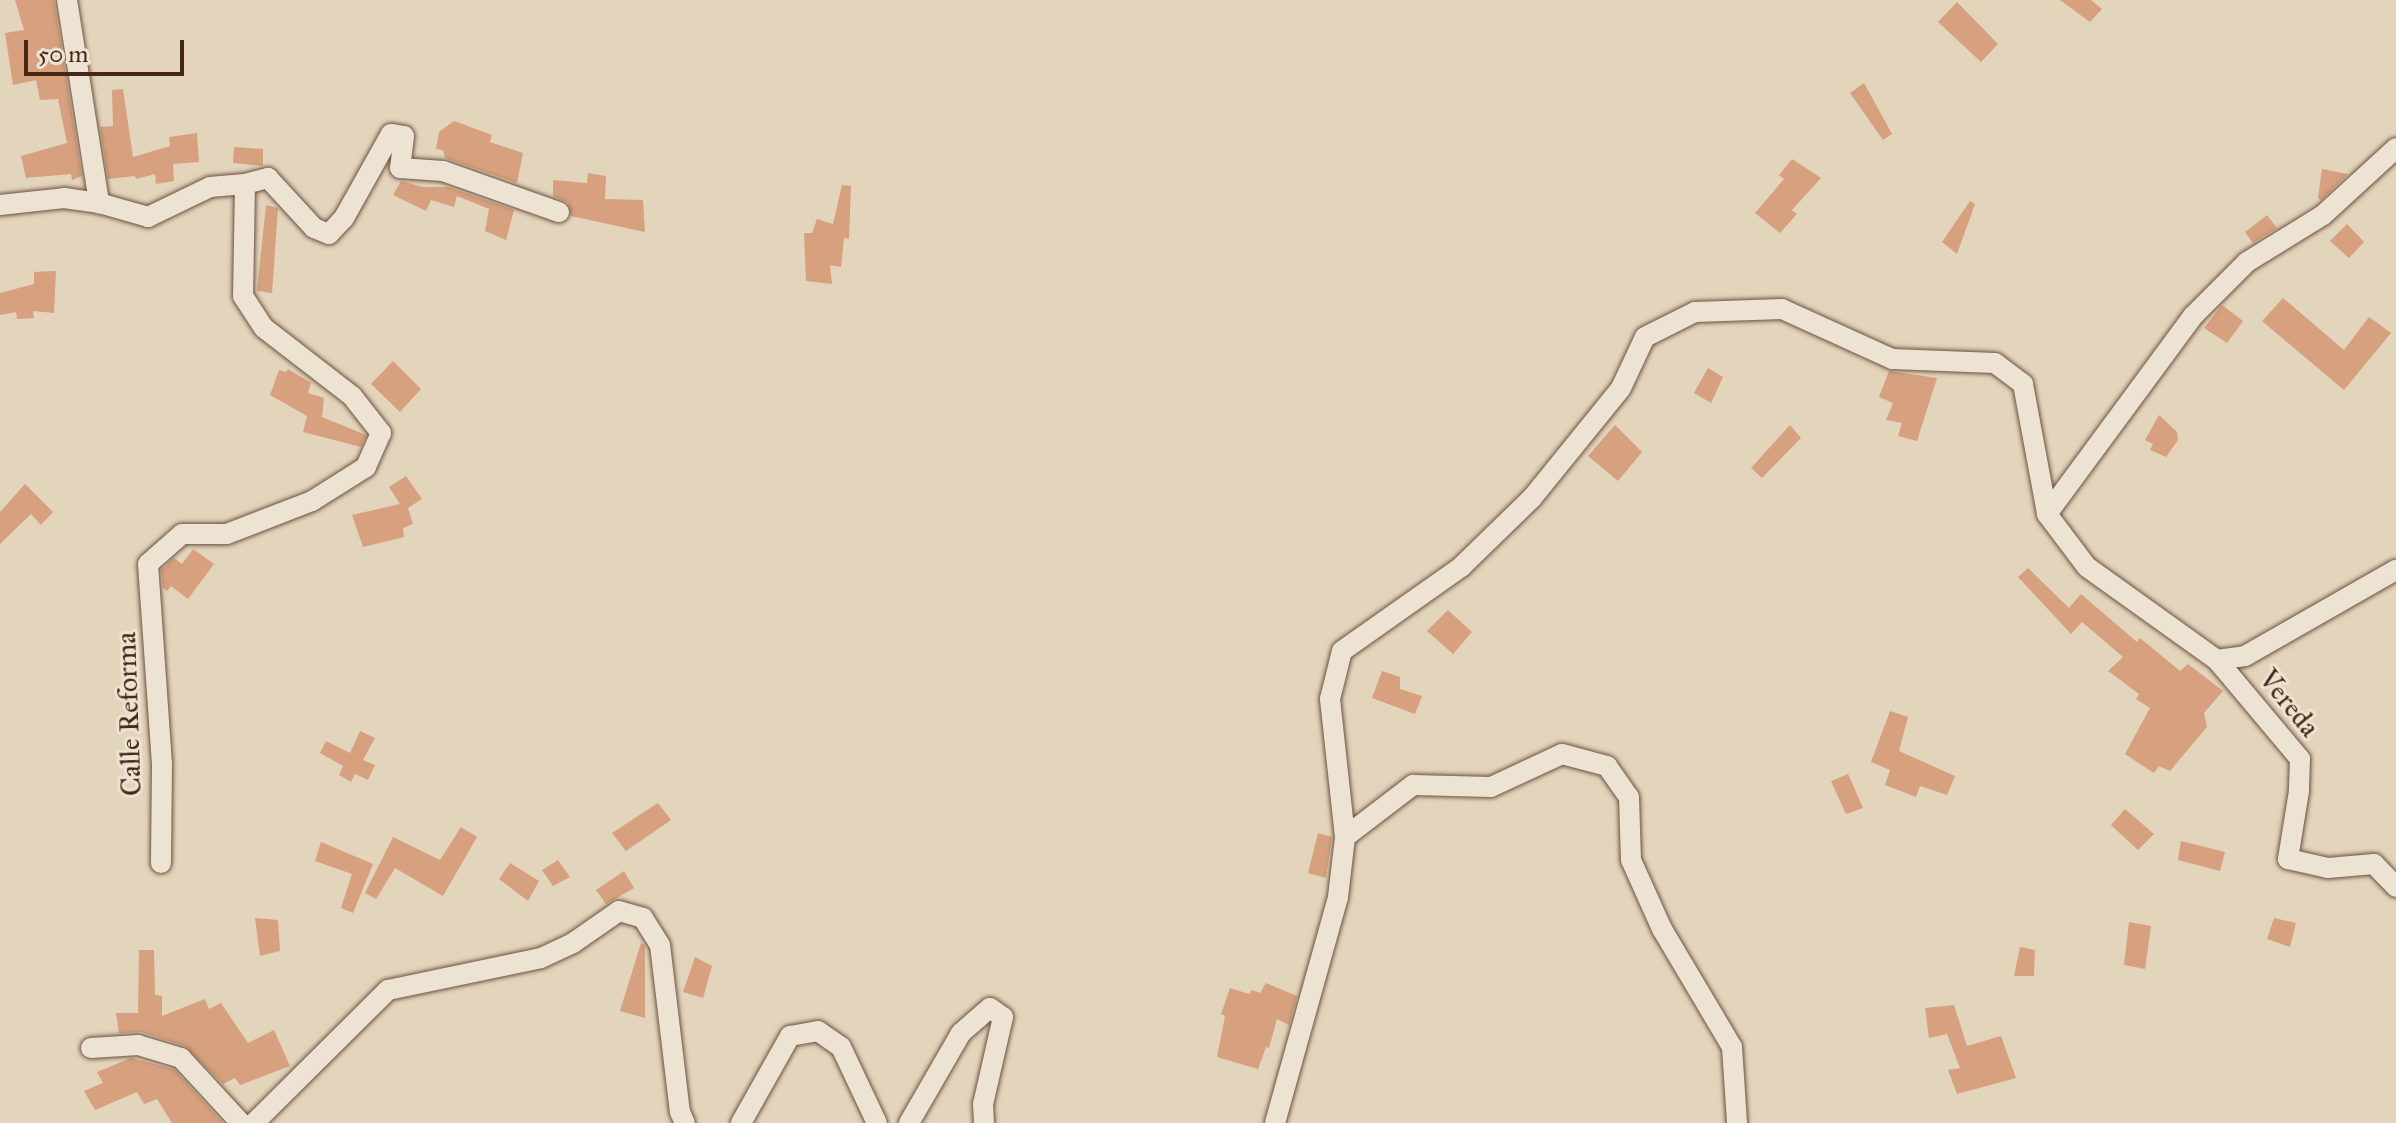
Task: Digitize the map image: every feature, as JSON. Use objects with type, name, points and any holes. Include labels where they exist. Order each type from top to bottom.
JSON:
[{"type":"street","points":[[67,0],[99,203]]},
{"type":"street","points":[[0,205],[64,198],[99,203],[148,217],[210,187],[245,184],[268,178],[314,228],[329,234],[344,218],[391,134],[404,136],[400,168],[443,171],[559,212]]},
{"type":"street","points":[[2047,514],[2193,316],[2247,262],[2323,215],[2396,148]]},
{"type":"street","name":"Calle Reforma","points":[[161,863],[162,764],[148,564],[182,534],[227,534],[312,501],[366,467],[381,433],[352,396],[264,328],[243,296],[245,184]]},
{"type":"street","points":[[1275,1123],[1338,897],[1345,837],[1330,699],[1342,651],[1461,567],[1532,498],[1621,388],[1645,337],[1695,312],[1782,309],[1892,359],[1995,363],[2023,384],[2047,514],[2087,567],[2217,660],[2245,656],[2396,570]]},
{"type":"street","name":"Vereda","points":[[2217,660],[2300,759],[2299,791],[2288,859],[2328,868],[2374,864],[2396,887]]},
{"type":"street","points":[[1345,837],[1413,785],[1491,787],[1562,754],[1607,766],[1629,797],[1631,860],[1662,929],[1732,1047],[1737,1123]]},
{"type":"street","points":[[254,1123],[388,990],[541,958],[573,943],[619,911],[643,918],[660,945],[680,1112],[685,1123]]},
{"type":"street","points":[[909,1123],[961,1033],[990,1008],[1003,1017],[983,1104],[984,1123]]},
{"type":"street","points":[[741,1123],[790,1036],[818,1031],[841,1047],[877,1123]]},
{"type":"street","points":[[91,1048],[138,1045],[181,1058],[241,1123]]},
{"type":"building","points":[[15,0],[54,0],[82,176],[72,180],[71,174],[26,178],[21,156],[67,143],[58,99],[40,100],[36,80],[13,85],[5,33],[24,30]]},
{"type":"building","points":[[2060,0],[2091,0],[2102,9],[2090,22]]},
{"type":"building","points":[[1957,2],[1998,44],[1981,62],[1938,22]]},
{"type":"building","points":[[1864,83],[1892,134],[1883,140],[1850,93]]},
{"type":"building","points":[[123,89],[133,157],[170,146],[169,137],[197,133],[199,162],[173,164],[174,181],[156,184],[155,174],[136,179],[135,176],[108,179],[100,127],[113,126],[112,90]]},
{"type":"building","points":[[454,121],[492,135],[490,142],[523,153],[517,183],[445,158],[443,150],[436,149],[439,132]]},
{"type":"building","points":[[234,147],[263,149],[263,166],[233,163]]},
{"type":"building","points":[[1792,159],[1821,178],[1792,210],[1797,214],[1780,233],[1755,213],[1784,179],[1779,175]]},
{"type":"building","points":[[2322,169],[2348,174],[2321,200],[2318,198]]},
{"type":"building","points":[[588,173],[606,176],[605,199],[643,200],[645,232],[571,216],[568,203],[553,196],[553,180],[587,183]]},
{"type":"building","points":[[401,181],[423,187],[448,187],[514,210],[506,240],[485,231],[489,209],[457,196],[454,207],[431,200],[426,211],[393,195]]},
{"type":"building","points":[[842,185],[851,186],[849,239],[844,238],[841,267],[830,265],[832,284],[806,281],[804,233],[812,233],[817,219],[833,224]]},
{"type":"building","points":[[1970,201],[1975,204],[1957,254],[1942,242]]},
{"type":"building","points":[[266,205],[278,208],[272,293],[257,291]]},
{"type":"building","points":[[2267,215],[2277,228],[2253,243],[2245,232]]},
{"type":"building","points":[[2347,224],[2364,242],[2349,258],[2330,241]]},
{"type":"building","points":[[56,271],[54,313],[33,311],[34,318],[17,319],[16,312],[0,315],[0,293],[34,284],[34,272]]},
{"type":"building","points":[[2283,298],[2344,350],[2369,317],[2391,333],[2344,390],[2262,321]]},
{"type":"building","points":[[2222,305],[2243,321],[2227,343],[2204,328]]},
{"type":"building","points":[[393,361],[421,389],[400,412],[371,384]]},
{"type":"building","points":[[1708,368],[1723,377],[1711,403],[1694,393]]},
{"type":"building","points":[[288,369],[311,383],[308,393],[324,398],[322,417],[366,435],[361,447],[303,432],[307,416],[270,395],[279,370],[286,372]]},
{"type":"building","points":[[1889,371],[1937,378],[1917,441],[1898,436],[1902,423],[1886,420],[1893,403],[1879,397]]},
{"type":"building","points":[[2159,415],[2177,432],[2178,440],[2166,457],[2150,450],[2153,444],[2145,440]]},
{"type":"building","points":[[1615,425],[1642,452],[1618,481],[1588,456]]},
{"type":"building","points":[[1790,425],[1801,438],[1762,478],[1751,468]]},
{"type":"building","points":[[406,476],[422,499],[408,508],[413,524],[403,528],[404,537],[363,547],[352,515],[400,504],[389,487]]},
{"type":"building","points":[[25,484],[53,512],[41,525],[31,514],[0,544],[0,512]]},
{"type":"building","points":[[193,549],[214,564],[188,599],[171,586],[167,591],[163,588],[161,570],[174,558],[182,564]]},
{"type":"building","points":[[2028,568],[2069,608],[2081,594],[2137,642],[2140,638],[2180,671],[2188,664],[2223,691],[2204,713],[2207,727],[2170,771],[2159,766],[2154,773],[2125,754],[2150,708],[2136,699],[2139,694],[2108,671],[2123,657],[2082,622],[2071,634],[2018,577]]},
{"type":"building","points":[[1448,610],[1472,632],[1453,654],[1427,631]]},
{"type":"building","points":[[1382,671],[1400,677],[1400,689],[1422,696],[1415,714],[1372,698]]},
{"type":"building","points":[[1890,711],[1908,717],[1899,751],[1955,776],[1947,795],[1920,786],[1916,797],[1885,785],[1890,770],[1871,762]]},
{"type":"building","points":[[360,731],[375,738],[363,760],[375,765],[368,780],[355,774],[351,782],[339,775],[343,766],[320,753],[326,741],[350,753]]},
{"type":"building","points":[[1848,774],[1863,808],[1846,814],[1831,781]]},
{"type":"building","points":[[658,803],[671,820],[626,851],[612,833]]},
{"type":"building","points":[[2125,809],[2154,834],[2138,850],[2111,825]]},
{"type":"building","points":[[461,827],[477,837],[443,896],[395,868],[376,899],[365,893],[393,837],[440,860]]},
{"type":"building","points":[[1318,833],[1332,837],[1326,878],[1308,873]]},
{"type":"building","points":[[2181,841],[2225,852],[2220,871],[2178,860]]},
{"type":"building","points":[[321,842],[373,864],[353,913],[341,908],[352,874],[315,861]]},
{"type":"building","points":[[558,860],[570,877],[553,886],[542,870]]},
{"type":"building","points":[[510,863],[539,881],[528,901],[499,879]]},
{"type":"building","points":[[624,871],[634,888],[606,904],[596,890]]},
{"type":"building","points":[[255,918],[278,920],[280,951],[260,956]]},
{"type":"building","points":[[2274,918],[2296,923],[2290,947],[2267,939]]},
{"type":"building","points":[[2129,922],[2151,926],[2145,969],[2124,965]]},
{"type":"building","points":[[641,943],[645,946],[645,1018],[620,1011]]},
{"type":"building","points":[[2020,947],[2035,950],[2034,976],[2014,976]]},
{"type":"building","points":[[139,950],[154,950],[155,995],[162,996],[162,1016],[205,999],[209,1009],[221,1003],[248,1043],[274,1030],[290,1066],[240,1085],[235,1078],[223,1084],[185,1046],[141,1032],[119,1033],[116,1013],[138,1013]]},
{"type":"building","points":[[695,957],[712,966],[703,998],[683,992]]},
{"type":"building","points":[[1266,983],[1297,996],[1289,1025],[1277,1019],[1269,1048],[1266,1047],[1258,1069],[1217,1057],[1225,1016],[1221,1014],[1230,988],[1249,994],[1252,990],[1260,993]]},
{"type":"building","points":[[1954,1005],[1967,1046],[2001,1036],[2016,1078],[1957,1094],[1948,1070],[1960,1068],[1947,1034],[1929,1038],[1925,1008]]},
{"type":"building","points":[[131,1058],[174,1069],[223,1123],[172,1123],[157,1099],[144,1104],[137,1092],[95,1110],[84,1091],[103,1083],[97,1072]]}]
